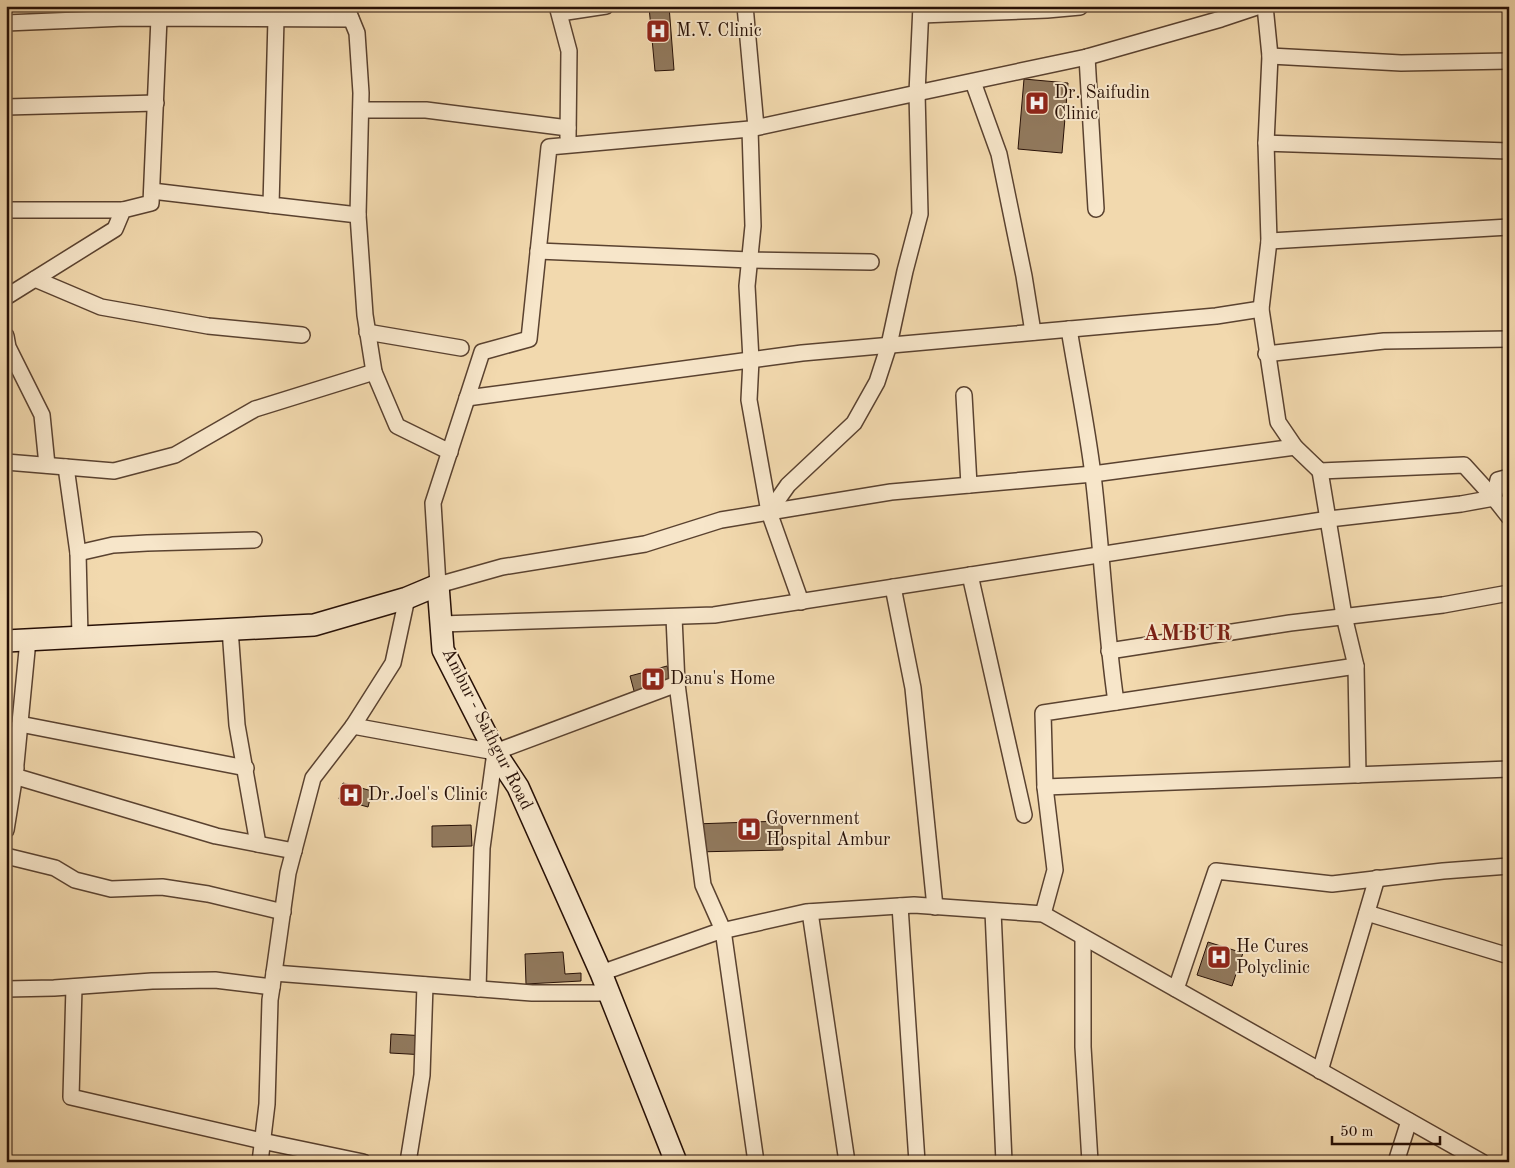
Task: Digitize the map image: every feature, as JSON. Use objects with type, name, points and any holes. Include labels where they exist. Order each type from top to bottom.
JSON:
[{"type":"main road","points":[[6,641],[314,625],[407,598],[438,585]]},
{"type":"main road","name":"Ambur - Sathgur Road","points":[[438,585],[443,650],[496,752],[518,787],[601,973],[676,1162]]},
{"type":"street","points":[[568,146],[569,51],[559,10],[606,6]]},
{"type":"street","points":[[745,6],[752,128],[753,226],[747,286],[751,360],[749,400],[769,512],[801,602]]},
{"type":"street","points":[[769,512],[788,485],[854,423],[877,382],[889,345],[904,271],[920,214],[917,93],[921,11],[1047,10],[1080,6]]},
{"type":"street","points":[[1260,6],[1087,57],[752,128],[550,147],[529,339],[482,352],[433,503],[438,585],[502,567],[644,544],[721,520],[891,492],[1093,474],[1295,447]]},
{"type":"street","points":[[1265,6],[1270,56],[1266,143],[1269,241],[1261,309],[1266,354],[1278,422],[1295,447],[1320,471],[1344,616],[1356,666],[1358,775]]},
{"type":"street","points":[[6,23],[159,18],[176,12],[276,19],[349,13],[357,33],[362,93],[358,215],[367,332],[374,372],[397,426],[450,452]]},
{"type":"street","points":[[6,210],[123,210],[151,203],[159,18]]},
{"type":"street","points":[[271,205],[276,19]]},
{"type":"street","points":[[1270,56],[1401,63],[1509,61]]},
{"type":"street","points":[[1087,57],[1096,210]]},
{"type":"street","points":[[973,82],[999,154],[1024,276],[1032,332]]},
{"type":"street","points":[[6,107],[156,103]]},
{"type":"street","points":[[361,110],[426,110],[568,128]]},
{"type":"street","points":[[1266,143],[1509,151]]},
{"type":"street","points":[[152,190],[358,215]]},
{"type":"street","points":[[6,297],[115,229],[123,210]]},
{"type":"street","points":[[1269,241],[1509,227]]},
{"type":"street","points":[[538,251],[750,260],[871,262]]},
{"type":"street","points":[[35,279],[101,308],[208,326],[302,335]]},
{"type":"street","points":[[467,398],[802,353],[1216,316],[1261,309]]},
{"type":"street","points":[[1069,329],[1093,474],[1109,652],[1116,702]]},
{"type":"street","points":[[367,332],[461,348]]},
{"type":"street","points":[[6,336],[8,347],[42,415],[47,465]]},
{"type":"street","points":[[1266,354],[1384,341],[1509,339]]},
{"type":"street","points":[[6,462],[114,471],[175,455],[255,409],[374,372]]},
{"type":"street","points":[[964,395],[970,484]]},
{"type":"street","points":[[1320,471],[1464,465],[1509,517]]},
{"type":"street","points":[[66,467],[78,553],[80,637]]},
{"type":"street","points":[[1494,498],[1498,480],[1509,477]]},
{"type":"street","points":[[441,624],[714,616],[1329,519],[1461,504],[1494,498]]},
{"type":"street","points":[[78,553],[113,545],[254,540]]},
{"type":"street","points":[[970,575],[1024,815]]},
{"type":"street","points":[[893,587],[913,688],[935,907]]},
{"type":"street","points":[[1109,652],[1290,623],[1443,605],[1509,593]]},
{"type":"street","points":[[260,1162],[266,1104],[270,1000],[288,873],[313,778],[353,726],[393,663],[407,598]]},
{"type":"street","points":[[674,617],[677,684],[703,885],[723,930],[756,1162]]},
{"type":"street","points":[[230,629],[237,725],[258,844]]},
{"type":"street","points":[[6,830],[12,767],[20,724],[28,640]]},
{"type":"street","points":[[1043,914],[1055,870],[1045,787],[1043,713],[1356,666]]},
{"type":"street","points":[[353,726],[496,752],[677,684]]},
{"type":"street","points":[[20,724],[246,768]]},
{"type":"street","points":[[478,989],[482,848],[496,752]]},
{"type":"street","points":[[12,767],[216,836],[294,850]]},
{"type":"street","points":[[1045,787],[1509,769]]},
{"type":"street","points":[[6,856],[55,868],[75,880],[111,889],[162,887],[208,894],[283,912]]},
{"type":"street","points":[[1176,989],[1216,870],[1332,884],[1376,878],[1509,866]]},
{"type":"street","points":[[1320,1071],[1376,878]]},
{"type":"street","points":[[900,906],[917,1162]]},
{"type":"street","points":[[601,973],[723,930],[810,912],[914,906],[1043,914],[1482,1162]]},
{"type":"street","points":[[993,911],[1004,1162]]},
{"type":"street","points":[[810,912],[847,1162]]},
{"type":"street","points":[[1367,913],[1509,956]]},
{"type":"street","points":[[1083,937],[1083,1047],[1090,1162]]},
{"type":"street","points":[[6,989],[74,987],[152,981],[273,980],[425,985],[532,993],[609,993]]},
{"type":"street","points":[[408,1162],[422,1075],[425,985]]},
{"type":"street","points":[[74,987],[71,1097],[363,1162]]},
{"type":"street","points":[[1396,1162],[1409,1121]]},
{"type":"building","points":[[669,6],[674,70],[655,71],[649,7]]},
{"type":"building","points":[[1024,79],[1068,83],[1062,153],[1018,149]]},
{"type":"building","points":[[667,666],[674,692],[637,702],[630,676]]},
{"type":"building","points":[[343,783],[372,791],[368,807],[339,799]]},
{"type":"building","points":[[782,821],[783,850],[695,852],[694,824]]},
{"type":"building","points":[[471,825],[472,846],[432,847],[432,826]]},
{"type":"building","points":[[1208,942],[1243,953],[1232,986],[1197,975]]},
{"type":"building","points":[[563,952],[565,974],[581,973],[581,981],[526,984],[525,954]]},
{"type":"building","points":[[391,1034],[427,1036],[426,1055],[390,1053]]},
{"type":"place","name":"M.V. Clinic","points":[[658,31]]},
{"type":"place","name":"Dr. Saifudin Clinic","points":[[1037,103]]},
{"type":"place","name":"Danu's Home","points":[[653,679]]},
{"type":"place","name":"Dr.Joel's Clinic","points":[[351,795]]},
{"type":"place","name":"Government Hospital Ambur","points":[[749,829]]},
{"type":"place","name":"He Cures Polyclinic","points":[[1219,957]]},
{"type":"district","name":"AMBUR","points":[[1188,634]]}]
